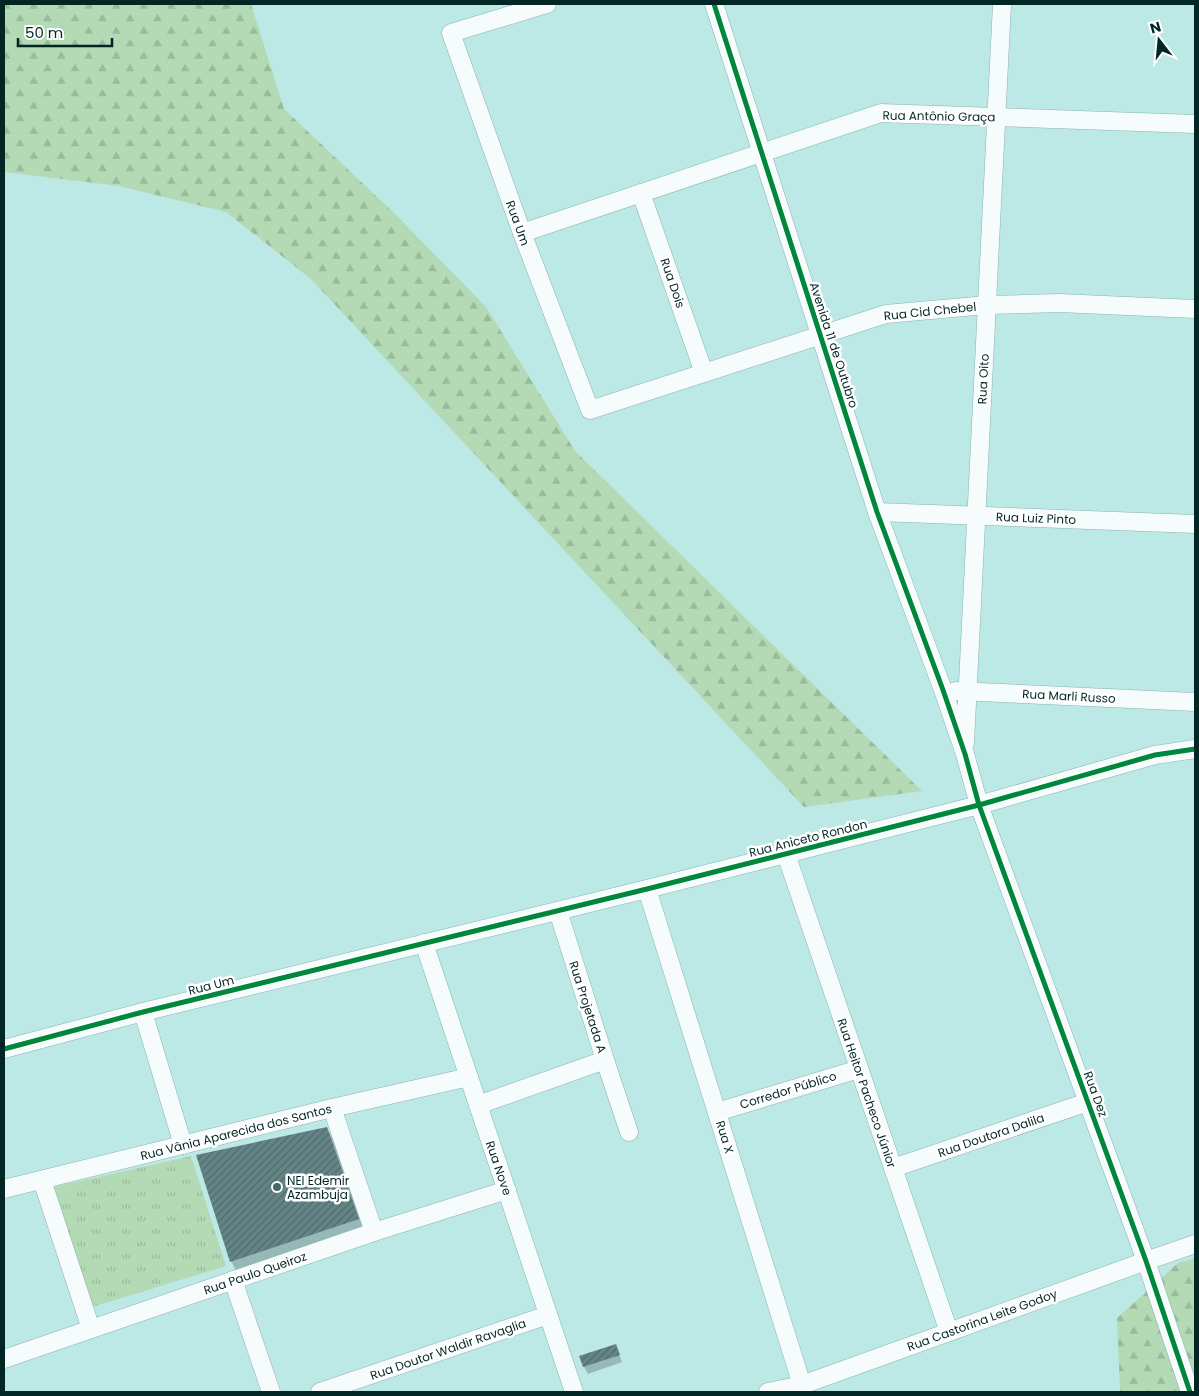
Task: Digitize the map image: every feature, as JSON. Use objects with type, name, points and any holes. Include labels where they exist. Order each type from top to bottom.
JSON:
[{"type":"street","name":"Rua Um","points":[[547,4],[451,33],[522,233],[590,410]]},
{"type":"street","name":"Avenida 11 de Outubro","points":[[714,4],[877,512],[965,754]]},
{"type":"street","name":"Rua Oito","points":[[965,754],[1002,4]]},
{"type":"street","name":"Rua Antônio Graça","points":[[522,233],[881,113],[1195,124]]},
{"type":"street","name":"Rua Dois","points":[[641,193],[704,373]]},
{"type":"street","name":"Rua Cid Chebel","points":[[590,410],[886,314],[987,305],[1059,303],[1195,309]]},
{"type":"street","name":"Rua Luiz Pinto","points":[[877,512],[1195,524]]},
{"type":"street","name":"Rua Marli Russo","points":[[943,690],[1195,702]]},
{"type":"street","name":"Rua Aniceto Rondon","points":[[424,943],[979,805],[1155,755],[1195,749]]},
{"type":"street","name":"Rua Dez","points":[[965,754],[979,805],[1146,1261],[1190,1392]]},
{"type":"street","name":"Rua Heitor Pacheco Júnior","points":[[786,854],[949,1332]]},
{"type":"street","name":"Rua X","points":[[647,889],[802,1385]]},
{"type":"street","name":"Rua Projetada A","points":[[478,1105],[605,1060],[558,910]]},
{"type":"street","name":"Rua Um","points":[[4,1050],[143,1012],[424,943]]},
{"type":"street","name":"Rua Nove","points":[[424,943],[574,1392]]},
{"type":"street","points":[[143,1012],[183,1145]]},
{"type":"street","points":[[605,1060],[629,1132]]},
{"type":"street","name":"Corredor Público","points":[[717,1112],[859,1069]]},
{"type":"street","name":"Rua Vânia Aparecida dos Santos","points":[[4,1189],[332,1108],[469,1077]]},
{"type":"street","name":"Rua Doutora Dalila","points":[[893,1168],[1088,1102]]},
{"type":"street","points":[[332,1108],[374,1232]]},
{"type":"street","points":[[42,1180],[91,1329]]},
{"type":"street","name":"Rua Paulo Queiroz","points":[[4,1359],[374,1232],[506,1190]]},
{"type":"street","name":"Rua Castorina Leite Godoy","points":[[769,1392],[802,1385],[1195,1244]]},
{"type":"street","points":[[233,1280],[271,1392]]},
{"type":"street","name":"Rua Doutor Waldir Ravaglia","points":[[320,1392],[548,1315]]},
{"type":"green space","points":[[4,4],[251,4],[284,109],[393,212],[486,307],[575,451],[922,791],[804,807],[311,279],[226,212],[119,186],[4,172]]},
{"type":"green space","points":[[191,1156],[226,1266],[92,1307],[54,1187]]},
{"type":"green space","points":[[1195,1258],[1195,1392],[1120,1392],[1117,1318],[1178,1263]]},
{"type":"building","name":"NEI Edemir Azambuja","points":[[327,1127],[359,1219],[230,1262],[196,1155]]},
{"type":"building","points":[[616,1344],[620,1355],[583,1367],[579,1356]]},
{"type":"cycle path","points":[[714,4],[877,512],[943,690],[965,754],[979,805],[1146,1261],[1190,1392]]},
{"type":"cycle path","points":[[4,1049],[143,1012],[647,889],[979,805],[1155,755],[1195,749]]},
{"type":"place","name":"NEI Edemir Azambuja","points":[[277,1187]]}]
